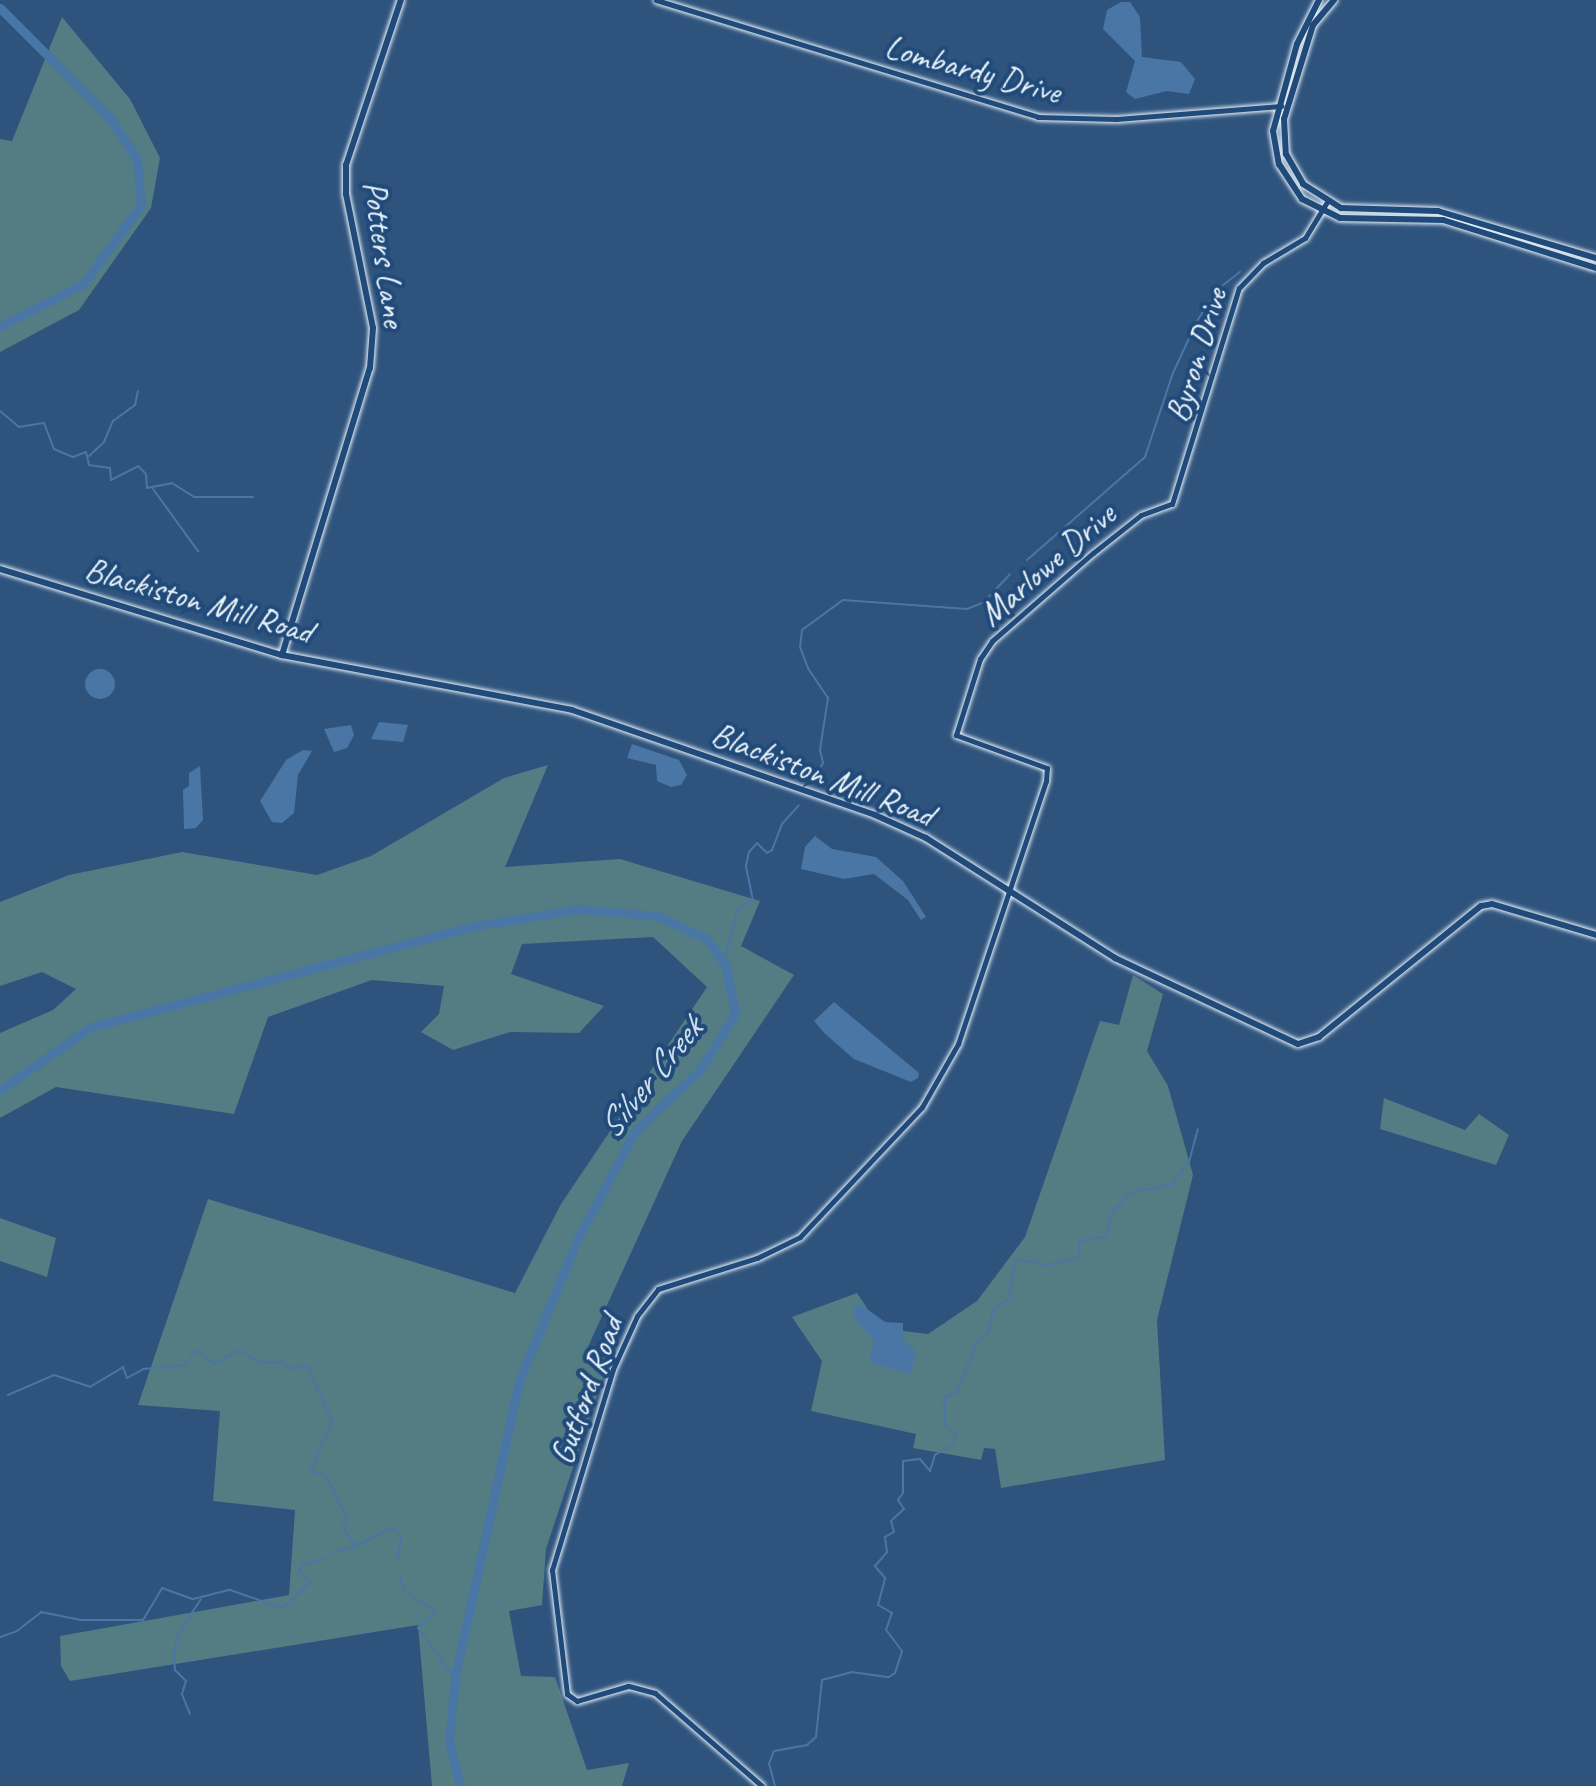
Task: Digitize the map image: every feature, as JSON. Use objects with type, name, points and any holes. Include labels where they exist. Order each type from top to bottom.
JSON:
[{"type":"main road","name":"Potters Lane","points":[[282,655],[370,368],[373,328],[346,194],[346,165],[401,0]]},
{"type":"main road","points":[[1319,0],[1306,21],[1276,106],[1273,131],[1279,164],[1302,199],[1321,212],[1359,221],[1443,220],[1596,268]]},
{"type":"main road","points":[[1334,0],[1313,25],[1288,106],[1283,132],[1291,168],[1327,202],[1358,210],[1438,211],[1596,258]]},
{"type":"main road","name":"Blackiston Mill Road","points":[[0,569],[282,655],[572,710],[904,827],[1115,958],[1298,1044],[1319,1037],[1379,983],[1485,904],[1596,935]]},
{"type":"street","name":"Lombardy Drive","points":[[656,0],[1038,117],[1116,119],[1288,106]]},
{"type":"street","name":"Byron Drive","points":[[1169,506],[1191,457],[1239,288],[1263,263],[1305,238],[1327,202]]},
{"type":"street","name":"Marlowe Drive","points":[[1008,893],[1047,768],[956,735],[980,659],[1001,632],[1093,553],[1141,515],[1169,506]]},
{"type":"street","name":"Gutford Road","points":[[762,1786],[655,1693],[628,1686],[589,1699],[571,1698],[553,1610],[556,1547],[613,1369],[649,1298],[676,1281],[788,1244],[812,1227],[922,1107],[958,1044],[1008,893]]},
{"type":"green space","points":[[62,17],[130,99],[160,158],[151,208],[79,310],[0,352],[0,139],[12,141]]},
{"type":"green space","points":[[548,765],[505,867],[620,859],[760,901],[741,946],[794,975],[682,1141],[587,1349],[609,1359],[546,1549],[542,1605],[509,1611],[521,1676],[555,1677],[587,1770],[629,1763],[622,1786],[432,1786],[418,1625],[70,1681],[61,1666],[60,1636],[289,1595],[295,1510],[213,1501],[220,1411],[138,1405],[208,1199],[515,1293],[561,1204],[707,987],[653,937],[522,944],[511,974],[604,1006],[579,1033],[510,1032],[453,1050],[421,1032],[439,1014],[444,986],[372,980],[268,1017],[234,1114],[56,1087],[0,1118],[0,1033],[53,1010],[76,989],[42,972],[0,986],[0,902],[69,875],[182,852],[317,875],[371,856],[504,778]]},
{"type":"green space","points":[[1133,975],[1163,994],[1147,1051],[1168,1086],[1193,1175],[1157,1320],[1165,1460],[1001,1488],[995,1449],[984,1448],[981,1460],[913,1448],[916,1434],[811,1411],[822,1361],[792,1317],[857,1293],[871,1314],[895,1330],[928,1334],[977,1301],[1025,1237],[1100,1021],[1119,1025]]},
{"type":"green space","points":[[1384,1098],[1465,1130],[1479,1114],[1509,1135],[1496,1165],[1380,1129]]},
{"type":"green space","points":[[0,1218],[56,1238],[47,1277],[0,1261]]},
{"type":"water","points":[[1121,2],[1130,2],[1140,17],[1142,57],[1181,62],[1195,79],[1189,94],[1167,91],[1135,99],[1126,92],[1135,61],[1103,29],[1107,10]]},
{"type":"water","points":[[100,669],[106,670],[114,678],[114,690],[106,698],[100,699],[94,698],[86,690],[85,684],[86,678],[94,670]]},
{"type":"water","points":[[379,722],[408,725],[403,742],[371,739]]},
{"type":"water","points":[[351,725],[354,735],[347,748],[334,752],[324,729]]},
{"type":"water","points":[[632,744],[679,760],[687,775],[681,785],[671,787],[657,781],[656,765],[627,758]]},
{"type":"water","points":[[303,750],[312,751],[298,775],[294,813],[282,823],[272,822],[260,801],[286,760]]},
{"type":"water","points":[[200,766],[203,820],[196,828],[184,829],[183,790],[189,786],[189,773]]},
{"type":"water","points":[[815,836],[832,849],[876,857],[903,881],[926,917],[921,920],[908,900],[874,874],[844,879],[801,869],[805,847]]},
{"type":"water","points":[[834,1002],[919,1073],[918,1078],[911,1082],[854,1059],[824,1033],[814,1021]]},
{"type":"water","points":[[860,1304],[885,1322],[903,1323],[903,1339],[916,1352],[910,1374],[869,1362],[874,1341],[856,1320],[853,1309]]},
{"type":"waterway","name":"Silver Creek","points":[[0,8],[110,118],[137,159],[141,205],[83,284],[0,326]]},
{"type":"waterway","points":[[1027,560],[1145,457],[1173,373],[1197,321],[1218,289],[1240,272]]},
{"type":"waterway","points":[[89,456],[104,442],[113,421],[135,405],[138,391]]},
{"type":"waterway","points":[[0,411],[19,427],[44,423],[54,449],[73,457],[86,452],[89,465],[110,468],[111,480],[138,466],[146,474],[147,488],[172,483],[194,497],[253,497]]},
{"type":"waterway","points":[[153,489],[198,551]]},
{"type":"waterway","points":[[813,784],[823,763],[820,750],[828,698],[808,668],[800,647],[802,630],[843,600],[967,609],[984,602],[1010,574]]},
{"type":"waterway","points":[[724,963],[737,911],[753,900],[746,866],[749,852],[757,843],[767,853],[772,850],[782,824],[799,805]]},
{"type":"waterway","name":"Silver Creek","points":[[0,1090],[91,1027],[474,926],[579,909],[658,916],[707,939],[726,966],[735,1014],[700,1070],[635,1131],[578,1238],[519,1381],[455,1678],[449,1740],[460,1786]]},
{"type":"waterway","points":[[775,1786],[769,1764],[774,1751],[807,1745],[816,1737],[822,1680],[852,1672],[889,1677],[895,1673],[902,1651],[886,1630],[892,1613],[878,1605],[885,1578],[875,1566],[887,1552],[885,1537],[894,1532],[891,1521],[904,1509],[898,1500],[903,1493],[903,1461],[920,1459],[930,1471],[935,1455],[953,1444],[956,1433],[945,1425],[944,1398],[958,1391],[975,1345],[988,1333],[993,1310],[1008,1299],[1016,1259],[1046,1265],[1079,1258],[1079,1242],[1106,1236],[1113,1211],[1130,1193],[1172,1184],[1189,1162],[1198,1129]]},
{"type":"waterway","points":[[8,1395],[54,1375],[90,1387],[123,1367],[127,1378],[143,1369],[185,1365],[197,1350],[213,1364],[240,1350],[261,1363],[283,1362],[290,1369],[307,1365],[332,1422],[311,1471],[326,1475],[347,1519],[343,1527],[356,1546]]},
{"type":"waterway","points":[[332,1552],[352,1548],[391,1528],[401,1535],[398,1561]]},
{"type":"waterway","points":[[0,1637],[17,1631],[41,1612],[81,1620],[143,1620],[162,1588],[193,1599],[230,1590],[282,1608],[310,1583],[299,1570],[303,1565],[325,1558]]},
{"type":"waterway","points":[[400,1577],[404,1591],[436,1611],[418,1628],[455,1678]]},
{"type":"waterway","points":[[190,1714],[182,1694],[186,1681],[175,1670],[174,1654],[177,1635],[201,1599]]}]
